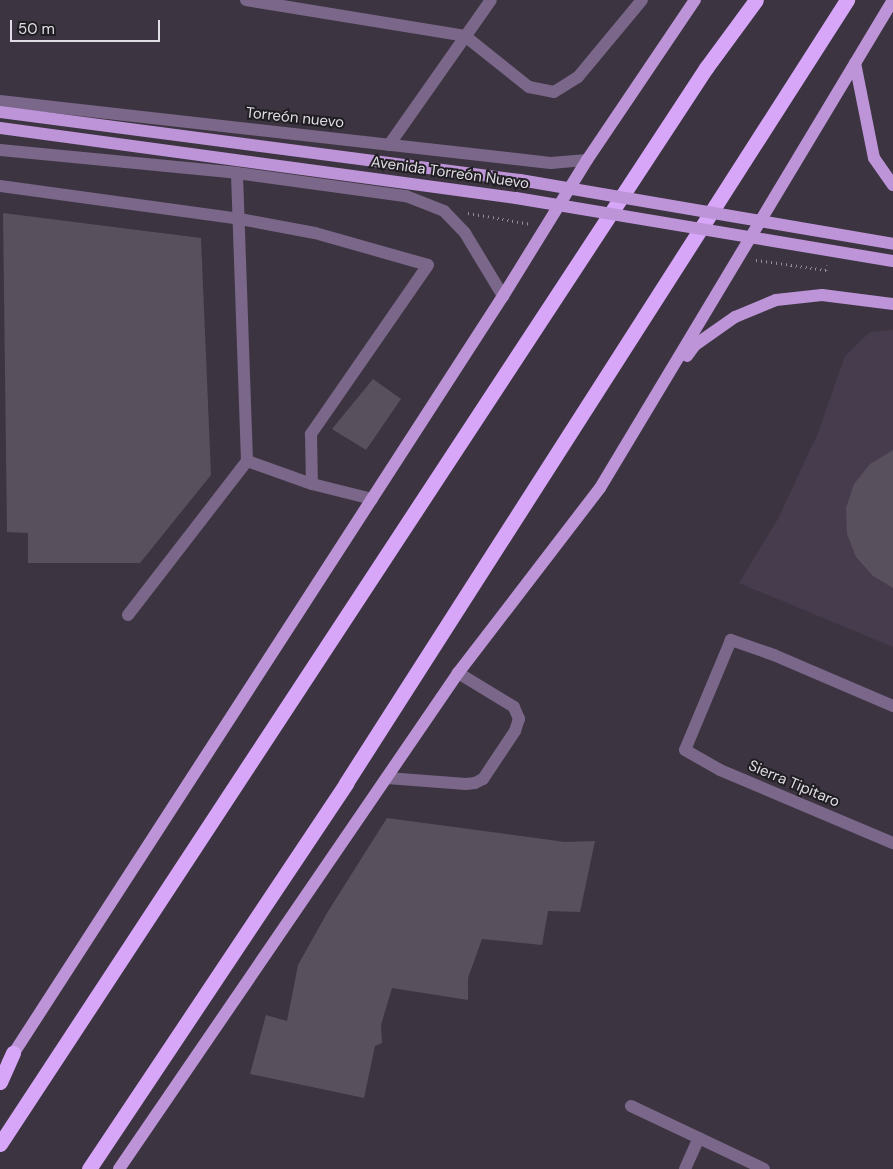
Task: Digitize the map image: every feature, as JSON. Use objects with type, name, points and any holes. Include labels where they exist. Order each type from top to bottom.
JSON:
[{"type":"highway","points":[[0,1144],[706,68],[756,0]]},
{"type":"highway","points":[[90,1169],[346,783],[848,0]]},
{"type":"highway","points":[[0,1082],[13,1053]]},
{"type":"main road","points":[[0,1074],[372,500],[503,296],[587,160],[695,0]]},
{"type":"main road","points":[[600,488],[747,256],[892,0]]},
{"type":"main road","points":[[855,63],[874,158],[893,185]]},
{"type":"main road","name":"Avenida Torreón Nuevo","points":[[0,107],[520,180],[893,244]]},
{"type":"main road","name":"Avenida Torreón Nuevo","points":[[0,128],[516,198],[893,261]]},
{"type":"main road","points":[[119,1169],[458,673],[600,488],[695,345],[734,317],[776,300],[822,295],[893,304]]},
{"type":"street","points":[[246,0],[465,36],[529,87],[554,92],[578,76],[642,0]]},
{"type":"street","points":[[389,144],[491,0]]},
{"type":"street","name":"Torreón nuevo","points":[[0,107],[389,144],[551,163],[587,160]]},
{"type":"street","points":[[0,150],[237,173],[406,196],[444,211],[465,233],[503,296]]},
{"type":"street","points":[[128,615],[247,461],[237,173]]},
{"type":"street","points":[[0,186],[240,219],[315,233],[428,265],[311,434],[312,484]]},
{"type":"street","points":[[247,461],[312,484],[372,500]]},
{"type":"street","name":"Sierra Tipitaro","points":[[893,706],[774,655],[731,640],[685,750],[720,770],[893,843]]},
{"type":"street","points":[[387,778],[466,784],[475,783],[482,779],[515,731],[519,719],[514,707],[458,673]]},
{"type":"street","points":[[631,1106],[764,1169]]},
{"type":"street","points":[[685,1169],[699,1138]]},
{"type":"path","points":[[460,211],[546,227]]},
{"type":"path","points":[[747,256],[827,265],[826,270],[747,256]]},
{"type":"shaded area","points":[[893,330],[893,647],[739,583],[778,519],[818,433],[845,356],[870,332]]},
{"type":"building","points":[[3,213],[201,238],[211,475],[140,563],[28,563],[28,533],[7,532]]},
{"type":"building","points":[[373,379],[401,399],[366,450],[332,429]]},
{"type":"building","points":[[893,450],[893,588],[873,576],[856,557],[847,534],[846,508],[854,484],[870,464]]},
{"type":"building","points":[[387,818],[565,842],[595,841],[580,912],[548,911],[542,945],[482,939],[468,978],[468,1000],[392,988],[381,1025],[382,1043],[375,1046],[364,1098],[250,1074],[266,1015],[287,1021],[298,965],[327,913]]}]
